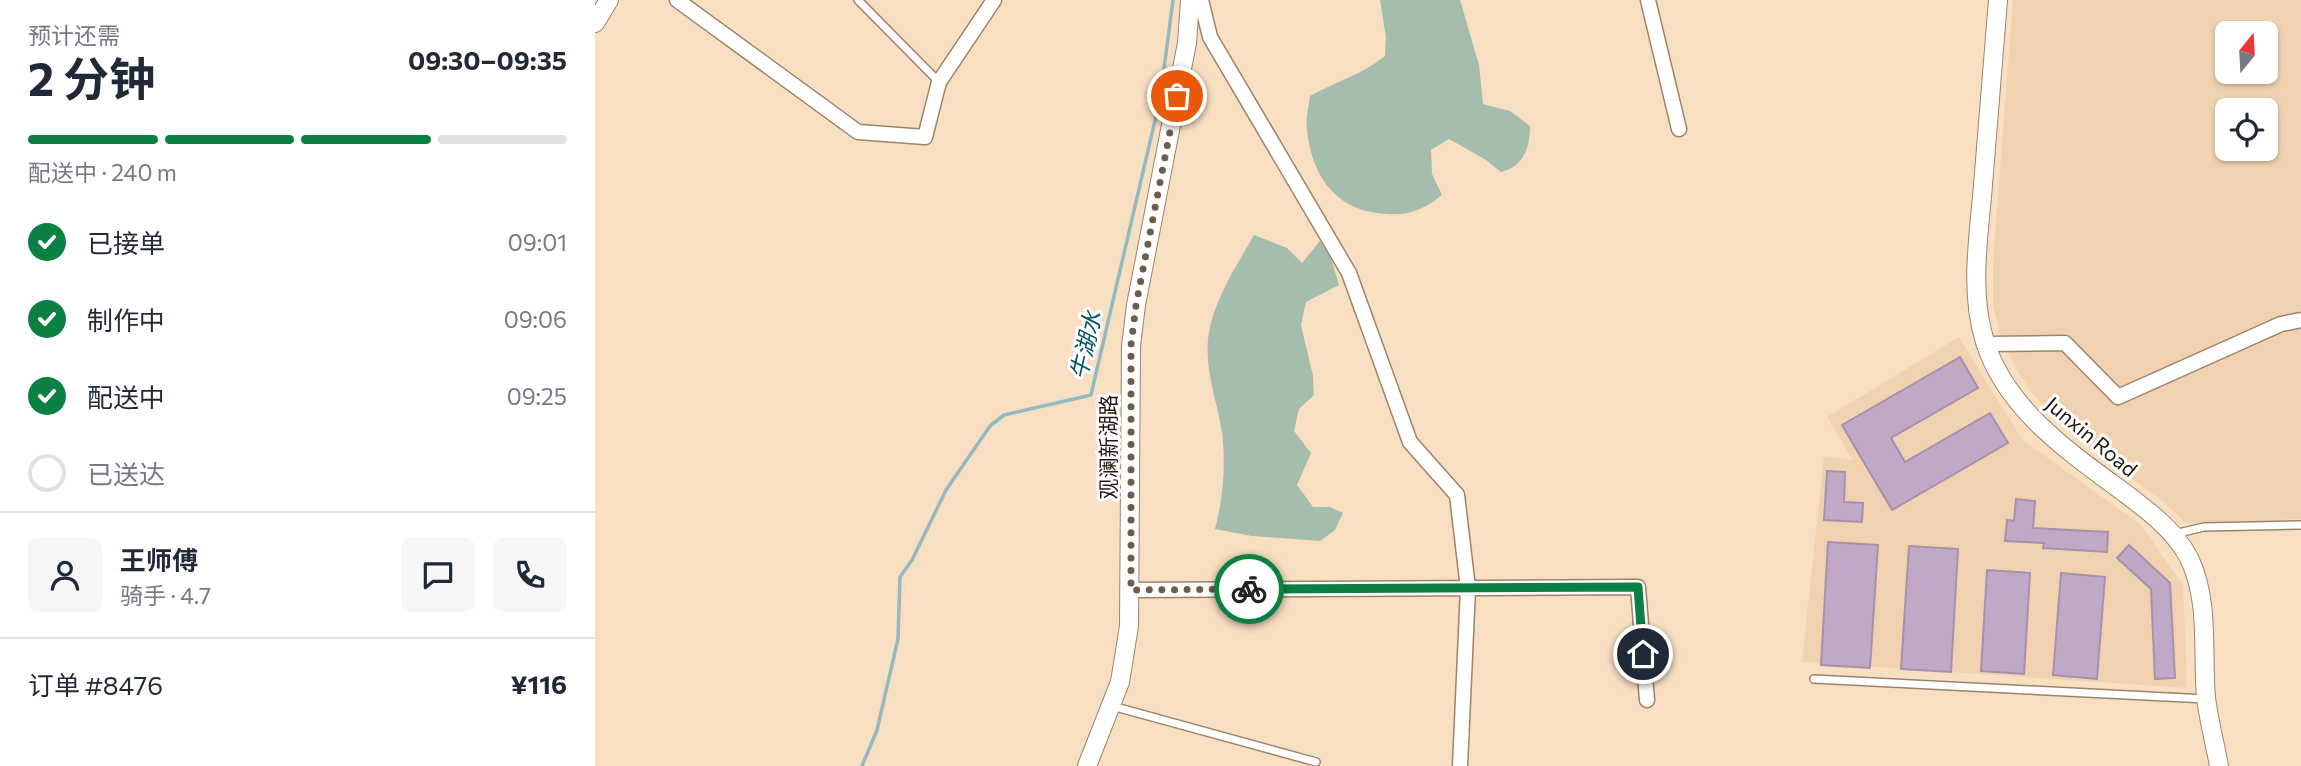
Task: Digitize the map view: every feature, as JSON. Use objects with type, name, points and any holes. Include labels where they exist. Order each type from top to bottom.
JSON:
[{"type":"street","points":[[595,23],[609,0]]},
{"type":"street","points":[[677,0],[858,132],[925,137],[939,82],[994,0]]},
{"type":"street","name":"观澜新湖路","points":[[1087,766],[1111,705],[1125,655],[1131,590],[1131,345],[1136,305],[1187,43],[1190,0]]},
{"type":"street","points":[[1201,0],[1210,37],[1349,274],[1410,442],[1457,495],[1468,588],[1460,766]]},
{"type":"street","points":[[1647,0],[1679,129]]},
{"type":"street","name":"Junxin Road","points":[[1998,0],[1977,259],[1976,308],[1986,344],[2018,402],[2043,429],[2174,534],[2189,558],[2198,584],[2203,612],[2207,699],[2219,766]]},
{"type":"street","points":[[1986,344],[2065,343],[2118,397],[2281,324],[2301,320]]},
{"type":"street","points":[[1131,590],[1638,587],[1647,700]]},
{"type":"lane","points":[[858,0],[939,82]]},
{"type":"lane","points":[[2174,534],[2204,527],[2301,525]]},
{"type":"lane","points":[[1814,679],[2207,699]]},
{"type":"lane","points":[[1111,705],[1316,762]]},
{"type":"shaded area","points":[[2013,0],[2301,0],[2301,519],[2186,523],[2162,501],[2078,439],[2031,392],[2001,339],[1993,306],[1993,260]]},
{"type":"shaded area","points":[[1959,337],[2022,439],[2141,525],[2183,585],[2187,688],[1802,662],[1824,456],[1853,460],[1827,417]]},
{"type":"green space","points":[[1380,0],[1460,0],[1479,65],[1483,104],[1510,111],[1530,126],[1529,142],[1524,155],[1515,165],[1501,172],[1449,139],[1431,150],[1432,174],[1442,195],[1427,206],[1404,214],[1377,213],[1361,209],[1336,195],[1319,173],[1309,145],[1307,117],[1310,96],[1358,73],[1385,56],[1386,37]]},
{"type":"green space","points":[[1254,235],[1287,248],[1302,263],[1320,241],[1331,258],[1339,285],[1306,302],[1301,325],[1313,376],[1314,395],[1299,409],[1294,431],[1311,453],[1297,485],[1313,507],[1330,507],[1343,513],[1335,530],[1320,541],[1252,536],[1215,529],[1222,494],[1224,457],[1222,433],[1209,370],[1209,332],[1221,294]]},
{"type":"building","points":[[1960,357],[1978,388],[1891,438],[1905,462],[1990,413],[2008,443],[1892,510],[1842,425]]},
{"type":"building","points":[[1827,471],[1845,472],[1844,502],[1863,503],[1862,522],[1824,520]]},
{"type":"building","points":[[2016,499],[2035,501],[2033,528],[2108,532],[2107,552],[2043,548],[2044,543],[2005,541],[2007,520],[2014,521]]},
{"type":"building","points":[[1828,542],[1878,545],[1870,668],[1821,665]]},
{"type":"building","points":[[2129,545],[2170,583],[2175,678],[2155,679],[2151,589],[2117,558]]},
{"type":"building","points":[[1909,546],[1958,549],[1951,672],[1901,669]]},
{"type":"building","points":[[1987,570],[2030,573],[2024,674],[1981,671]]},
{"type":"building","points":[[2061,573],[2105,577],[2097,679],[2053,675]]},
{"type":"waterway","name":"牛湖水","points":[[862,766],[877,730],[898,639],[900,577],[912,560],[946,490],[990,426],[1004,415],[1091,395],[1160,99],[1173,0]]},
{"type":"way so far","points":[[1177,96],[1136,305],[1131,345],[1131,590],[1249,589]]},
{"type":"route","points":[[1249,589],[1638,587],[1643,654]]}]
